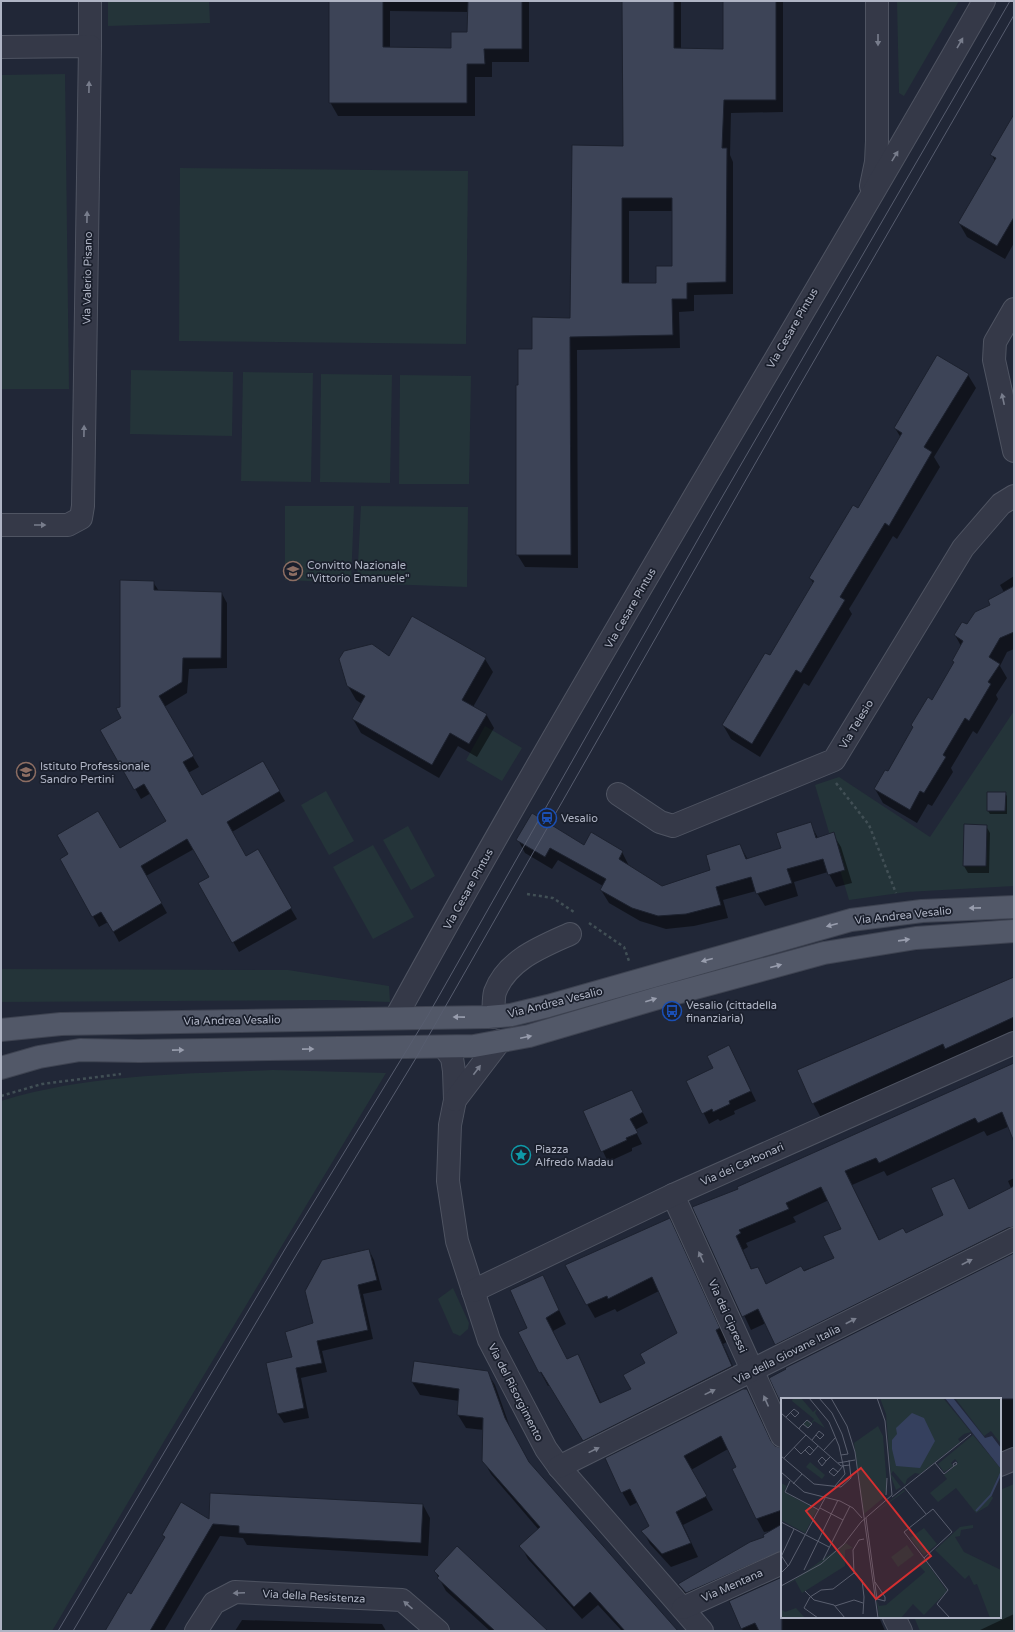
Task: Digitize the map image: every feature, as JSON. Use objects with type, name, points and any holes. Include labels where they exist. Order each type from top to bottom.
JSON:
[{"type":"main road","name":"Via Andrea Vesalio","points":[[1,1030],[61,1024],[396,1017],[493,1017],[548,1006],[851,920],[922,911],[1014,907]]},
{"type":"main road","points":[[1,1068],[39,1057],[80,1050],[139,1051],[474,1046],[529,1036],[658,998],[824,953],[916,938],[1014,931]]},
{"type":"main road","points":[[1,1082],[37,1071],[139,1051]]},
{"type":"street","name":"Via Valerio Pisano","points":[[1,525],[68,525],[80,518],[83,506],[90,1]]},
{"type":"street","name":"Via Cesare Pintus","points":[[867,201],[876,162],[878,104],[877,1]]},
{"type":"street","name":"Via Cesare Pintus","points":[[396,1017],[498,834],[867,201],[898,152],[984,1]]},
{"type":"street","points":[[1,47],[90,46]]},
{"type":"street","name":"Via Cesare Pintus","points":[[878,104],[881,122],[885,129],[896,135],[908,126],[921,112]]},
{"type":"street","points":[[1014,309],[995,342],[994,360],[1014,451]]},
{"type":"street","name":"Via Telesio","points":[[618,794],[660,822],[674,826],[834,760],[963,548],[1001,504],[1014,496]]},
{"type":"street","points":[[493,1017],[495,993],[505,973],[530,953],[578,923]]},
{"type":"street","name":"Via Andrea Vesalio","points":[[1,1019],[45,1018],[61,1024]]},
{"type":"street","name":"Via del Risorgimento","points":[[455,1100],[500,1041]]},
{"type":"street","name":"Via dei Carbonari","points":[[473,1291],[673,1195],[1014,1043]]},
{"type":"street","name":"Via del Risorgimento","points":[[444,1047],[452,1058],[455,1100],[450,1125],[448,1181],[457,1241],[489,1340],[546,1449],[559,1468],[702,1631]]},
{"type":"street","name":"Via dei Cipressi","points":[[673,1195],[781,1434]]},
{"type":"street","name":"Via della Giovane Italia","points":[[559,1468],[1014,1239]]},
{"type":"street","points":[[1001,1465],[1014,1459]]},
{"type":"street","name":"Via Mentana","points":[[683,1608],[781,1563]]},
{"type":"street","name":"Via della Resistenza","points":[[196,1631],[214,1603],[235,1592],[402,1600],[438,1631]]},
{"type":"street","points":[[894,1618],[901,1631]]},
{"type":"path","points":[[822,765],[869,825],[899,899]]},
{"type":"path","points":[[527,894],[553,898],[578,923],[624,947],[637,981]]},
{"type":"shaded area","points":[[108,1],[209,1],[210,23],[108,26]]},
{"type":"shaded area","points":[[897,1],[959,1],[904,96],[899,93]]},
{"type":"shaded area","points":[[65,74],[69,389],[1,389],[1,75]]},
{"type":"shaded area","points":[[180,168],[468,171],[466,344],[179,341]]},
{"type":"shaded area","points":[[131,370],[233,372],[232,436],[130,434]]},
{"type":"shaded area","points":[[243,372],[313,373],[311,482],[241,481]]},
{"type":"shaded area","points":[[321,374],[392,375],[390,483],[320,482]]},
{"type":"shaded area","points":[[400,375],[471,376],[469,484],[399,484]]},
{"type":"shaded area","points":[[285,506],[354,506],[351,583],[285,580]]},
{"type":"shaded area","points":[[361,506],[468,507],[467,587],[357,583]]},
{"type":"shaded area","points":[[1014,711],[1014,886],[907,892],[849,900],[815,785],[839,777],[930,837]]},
{"type":"shaded area","points":[[485,726],[522,748],[502,781],[466,760]]},
{"type":"shaded area","points":[[326,791],[354,841],[329,855],[301,805]]},
{"type":"shaded area","points":[[408,826],[435,876],[411,890],[383,840]]},
{"type":"shaded area","points":[[373,845],[414,917],[373,939],[333,867]]},
{"type":"shaded area","points":[[1,969],[288,970],[389,986],[390,1002],[332,1000],[1,1002]]},
{"type":"shaded area","points":[[273,1070],[386,1073],[166,1438],[52,1631],[1,1631],[1,1101],[67,1085],[101,1080],[171,1074]]},
{"type":"shaded area","points":[[453,1288],[469,1323],[468,1329],[460,1336],[453,1333],[438,1299]]},
{"type":"shaded area","points":[[1014,1484],[1014,1631],[920,1631],[914,1618],[1001,1618],[1001,1490]]},
{"type":"building","points":[[329,1],[383,1],[383,47],[451,48],[451,32],[467,32],[468,1],[522,1],[522,49],[484,49],[485,64],[467,64],[467,103],[329,103]]},
{"type":"building","points":[[622,1],[674,1],[674,48],[723,49],[723,1],[776,1],[776,100],[724,100],[722,148],[727,148],[726,282],[687,283],[687,299],[672,299],[673,335],[570,337],[571,555],[516,555],[516,385],[518,385],[518,349],[532,349],[532,317],[570,318],[572,145],[623,146]],"holes":[[[622,198],[672,198],[672,266],[656,266],[656,283],[622,283]]]},
{"type":"building","points":[[1014,114],[1014,217],[997,246],[958,223],[996,158],[990,155]]},
{"type":"building","points":[[937,355],[969,374],[924,447],[932,452],[889,526],[885,523],[840,597],[845,600],[801,673],[796,670],[752,744],[722,725],[765,653],[770,655],[814,581],[809,578],[853,505],[858,508],[902,433],[894,428]]},
{"type":"building","points":[[120,580],[154,581],[154,590],[222,592],[221,658],[183,658],[182,682],[159,696],[194,756],[183,762],[202,795],[263,761],[280,791],[227,822],[246,856],[258,849],[292,908],[232,943],[198,883],[209,877],[187,839],[141,866],[162,903],[113,932],[101,912],[92,917],[60,859],[68,854],[57,835],[98,811],[120,848],[166,821],[144,784],[134,790],[100,730],[121,718],[116,708],[120,707]]},
{"type":"building","points":[[1014,586],[1014,632],[1000,638],[989,657],[1000,664],[988,682],[991,684],[969,721],[965,718],[943,755],[946,757],[924,793],[920,791],[910,810],[874,789],[885,770],[888,771],[913,727],[911,725],[928,697],[932,700],[954,662],[952,661],[963,641],[954,635],[962,622],[967,624],[975,612],[990,605],[988,600]]},
{"type":"building","points":[[412,616],[486,658],[462,700],[487,714],[469,744],[450,733],[432,765],[352,719],[365,696],[347,686],[339,659],[344,651],[372,644],[389,656]]},
{"type":"building","points":[[987,792],[1006,792],[1005,811],[987,811]]},
{"type":"building","points":[[532,813],[584,845],[591,832],[623,851],[619,859],[662,886],[710,870],[706,855],[740,844],[746,859],[781,848],[776,833],[811,822],[816,838],[834,832],[845,870],[828,875],[823,859],[787,869],[792,883],[756,894],[751,877],[716,887],[721,905],[686,914],[658,916],[632,908],[600,890],[606,879],[550,848],[545,857],[516,840]]},
{"type":"building","points":[[964,824],[987,825],[986,866],[963,866]]},
{"type":"building","points":[[1014,977],[1014,1017],[945,1049],[943,1044],[812,1104],[797,1070]]},
{"type":"building","points":[[729,1045],[751,1091],[729,1101],[730,1104],[713,1112],[712,1109],[702,1114],[686,1081],[713,1068],[707,1056]]},
{"type":"building","points":[[1014,1063],[1014,1142],[1002,1112],[978,1123],[975,1118],[879,1163],[876,1158],[845,1171],[879,1240],[903,1228],[906,1233],[943,1215],[931,1188],[954,1178],[969,1209],[1014,1186],[1014,1227],[1008,1228],[775,1345],[758,1309],[742,1317],[692,1207],[738,1189],[737,1187]],"holes":[[[821,1187],[841,1229],[823,1236],[834,1258],[804,1271],[801,1266],[766,1284],[758,1267],[751,1269],[736,1236],[741,1233],[739,1230],[789,1209],[786,1203]]]},
{"type":"building","points":[[632,1090],[643,1112],[630,1119],[638,1133],[626,1138],[627,1140],[601,1152],[583,1111]]},
{"type":"building","points":[[670,1218],[720,1328],[716,1330],[732,1366],[583,1441],[541,1372],[539,1373],[518,1332],[527,1328],[510,1290],[543,1275],[559,1310],[546,1318],[567,1359],[578,1354],[600,1403],[631,1389],[623,1375],[645,1363],[640,1354],[677,1333],[652,1277],[608,1299],[607,1296],[586,1305],[565,1265]]},
{"type":"building","points":[[369,1249],[377,1280],[358,1285],[368,1330],[317,1341],[322,1363],[296,1368],[304,1408],[277,1414],[266,1363],[292,1357],[285,1332],[313,1323],[305,1291],[322,1260]]},
{"type":"building","points":[[1014,1253],[1014,1399],[781,1398],[781,1404],[769,1378],[786,1369],[785,1368]]},
{"type":"building","points":[[414,1361],[488,1371],[505,1418],[529,1462],[678,1631],[625,1631],[590,1592],[574,1607],[519,1546],[540,1527],[482,1461],[483,1418],[457,1415],[459,1389],[411,1382]]},
{"type":"building","points":[[743,1389],[747,1389],[771,1441],[775,1446],[781,1448],[781,1510],[756,1519],[732,1469],[736,1467],[721,1436],[684,1456],[707,1496],[676,1512],[691,1543],[662,1554],[641,1531],[649,1526],[630,1489],[621,1493],[605,1458]]},
{"type":"building","points":[[210,1493],[423,1504],[421,1543],[239,1533],[239,1526],[213,1524],[150,1631],[105,1631],[128,1592],[131,1594],[165,1537],[162,1535],[181,1502],[209,1519]]},
{"type":"building","points":[[781,1525],[781,1551],[686,1593],[678,1584],[750,1542],[764,1537],[763,1535]]},
{"type":"building","points":[[457,1546],[548,1631],[495,1631],[437,1578],[439,1576],[434,1571]]},
{"type":"building","points":[[781,1577],[782,1631],[759,1631],[755,1623],[741,1629],[729,1601]]},
{"type":"tram line","points":[[58,1631],[285,1249],[427,1017],[714,511],[1010,1]]},
{"type":"tram line","points":[[73,1631],[295,1257],[416,1058],[796,392],[1014,15]]},
{"type":"place","name":"Convitto Nazionale \"Vittorio Emanuele\"","points":[[293,571]]},
{"type":"place","name":"Istituto Professionale Sandro Pertini","points":[[26,772]]},
{"type":"place","name":"Vesalio","points":[[547,818]]},
{"type":"place","name":"Vesalio (cittadella finanziaria)","points":[[672,1011]]},
{"type":"place","name":"Piazza Alfredo Madau","points":[[521,1155]]}]
